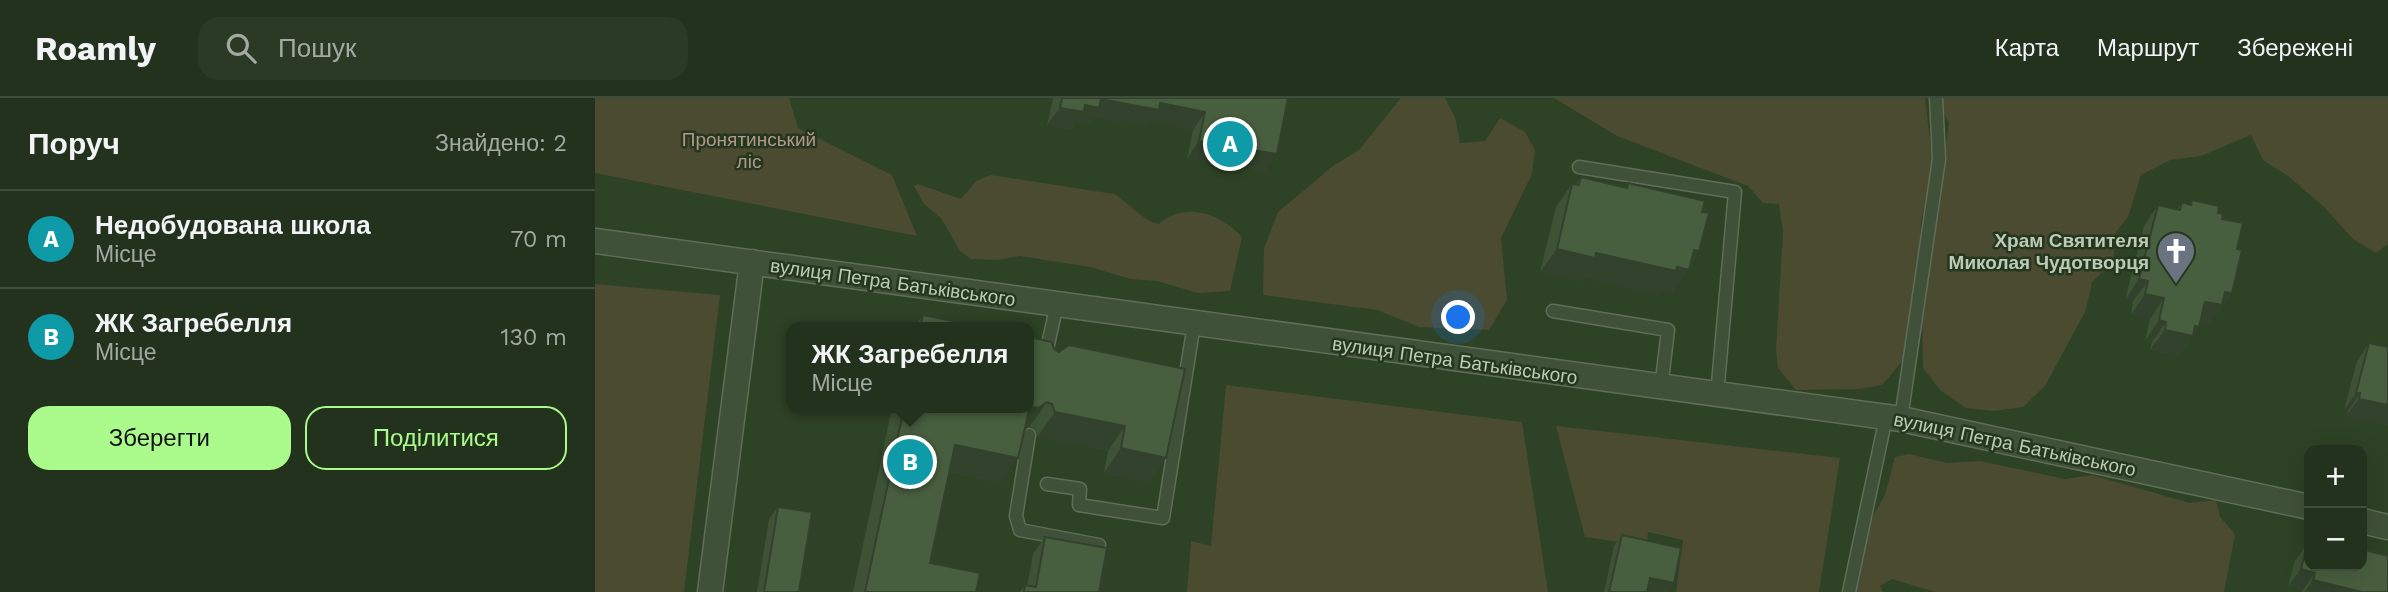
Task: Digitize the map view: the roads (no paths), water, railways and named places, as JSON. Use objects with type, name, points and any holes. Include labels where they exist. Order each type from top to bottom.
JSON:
[{"type":"street","name":"вулиця Петра Батьківського","points":[[595,241],[1894,418],[2304,506]]},
{"type":"street","points":[[710,592],[752,262]]},
{"type":"street","points":[[2367,521],[2388,527]]},
{"type":"lane","points":[[1849,592],[1894,418],[1939,159],[1936,98]]},
{"type":"lane","points":[[1579,167],[1735,192],[1717,396]]},
{"type":"lane","points":[[1043,368],[1058,304]]},
{"type":"lane","points":[[1553,311],[1668,330],[1661,388]]},
{"type":"lane","points":[[1047,484],[1080,489],[1079,505],[1163,517],[1194,324]]},
{"type":"lane","points":[[1029,435],[1016,516],[1020,530],[1099,545]]},
{"type":"place","name":"Недобудована школа","points":[[1230,144]]},
{"type":"place","name":"Храм Святителя Миколая Чудотворця","points":[[2176,285]]},
{"type":"place","name":"ЖК Загребелля","points":[[910,462]]},
{"type":"park label","name":"Пронятинський ліс","points":[[749,150]]}]
